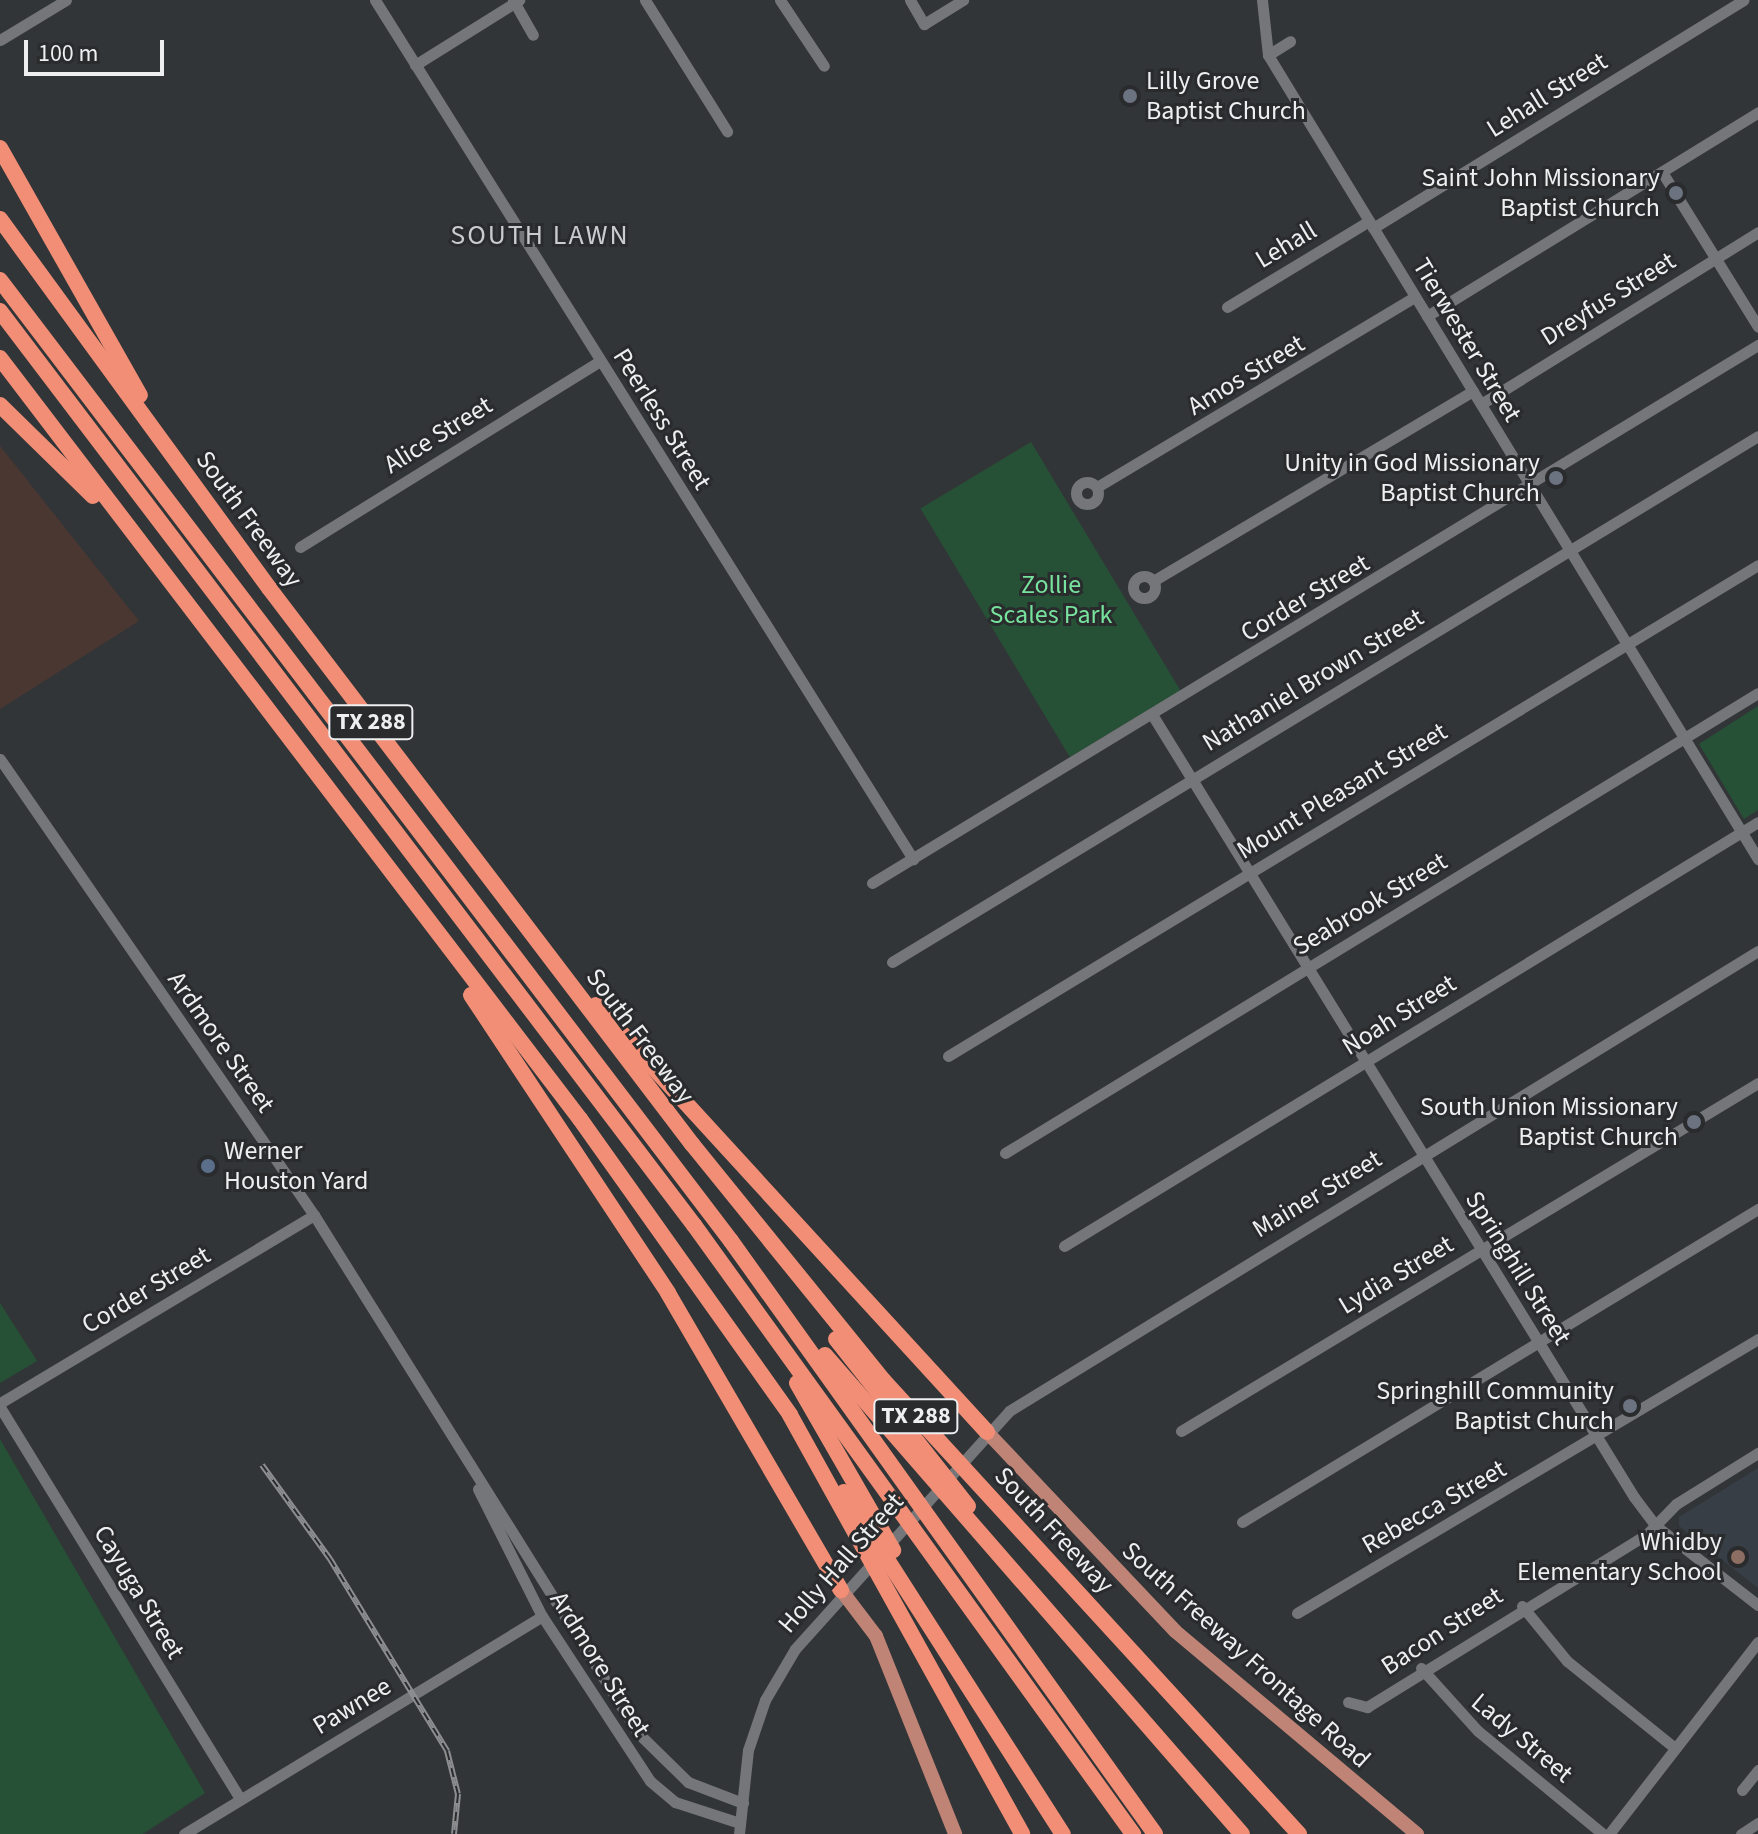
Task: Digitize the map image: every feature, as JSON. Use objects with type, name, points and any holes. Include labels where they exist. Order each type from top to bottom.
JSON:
[{"type":"highway","points":[[0,148],[194,486]]},
{"type":"highway","name":"South Freeway","points":[[0,219],[194,486],[549,957],[883,1380],[1299,1834]]},
{"type":"highway","points":[[0,277],[41,336],[791,1325],[1155,1834]]},
{"type":"highway","points":[[0,314],[694,1225],[1133,1834]]},
{"type":"highway","name":"TX 288","points":[[0,358],[130,534],[580,1119],[790,1415],[1022,1834]]},
{"type":"highway","points":[[0,405],[130,534]]},
{"type":"highway","points":[[397,883],[668,1293],[841,1590]]},
{"type":"highway","points":[[549,957],[677,1087],[981,1438]]},
{"type":"highway","points":[[748,1212],[1046,1609]]},
{"type":"highway","points":[[694,1225],[705,1253],[860,1484],[909,1585]]},
{"type":"highway","points":[[791,1325],[1046,1609],[1242,1834]]},
{"type":"highway","points":[[790,1415],[909,1585],[1063,1834]]},
{"type":"main road","name":"South Freeway Frontage Road","points":[[981,1438],[1175,1631],[1417,1834]]},
{"type":"main road","points":[[841,1590],[876,1636],[955,1834]]},
{"type":"street","points":[[0,40],[66,0]]},
{"type":"street","name":"Peerless Street","points":[[375,0],[913,859]]},
{"type":"street","points":[[645,0],[727,131]]},
{"type":"street","points":[[780,0],[824,66]]},
{"type":"street","points":[[910,0],[924,24],[963,0]]},
{"type":"street","name":"Tierwester Street","points":[[1262,0],[1268,55],[1758,859]]},
{"type":"street","name":"Lehall Street","points":[[1371,224],[1744,0]]},
{"type":"street","points":[[415,65],[515,1],[533,35]]},
{"type":"street","points":[[1268,55],[1290,41]]},
{"type":"street","points":[[1427,316],[1758,112]]},
{"type":"street","points":[[1662,172],[1758,327]]},
{"type":"street","name":"Lehall","points":[[1227,307],[1371,224]]},
{"type":"street","name":"Dreyfus Street","points":[[1481,404],[1758,232]]},
{"type":"street","name":"Amos Street","points":[[1097,487],[1415,297]]},
{"type":"street","name":"Corder Street","points":[[872,883],[1153,716],[1758,345]]},
{"type":"street","name":"Alice Street","points":[[300,547],[600,361]]},
{"type":"street","points":[[1153,581],[1473,391]]},
{"type":"street","name":"Nathaniel Brown Street","points":[[892,962],[1758,436]]},
{"type":"street","name":"Mount Pleasant Street","points":[[948,1056],[1758,565]]},
{"type":"street","name":"Seabrook Street","points":[[1005,1153],[1758,693]]},
{"type":"street","name":"Springhill Street","points":[[1153,716],[1538,1342],[1656,1526],[1758,1605]]},
{"type":"street","name":"Ardmore Street","points":[[0,759],[314,1215],[474,1477],[540,1570],[640,1736],[688,1782],[743,1803]]},
{"type":"street","name":"Noah Street","points":[[1064,1246],[1758,822]]},
{"type":"street","name":"Mainer Street","points":[[981,1438],[1052,1380],[1758,951]]},
{"type":"street","name":"Lydia Street","points":[[1181,1431],[1758,1083]]},
{"type":"street","points":[[1242,1522],[1758,1209]]},
{"type":"street","name":"Corder Street","points":[[0,1405],[314,1215]]},
{"type":"street","name":"Rebecca Street","points":[[1297,1613],[1758,1339]]},
{"type":"street","name":"Cayuga Street","points":[[0,1405],[240,1799]]},
{"type":"street","name":"Holly Hall Street","points":[[739,1828],[748,1750],[765,1700],[841,1590],[981,1438]]},
{"type":"street","name":"Bacon Street","points":[[1348,1702],[1367,1707],[1421,1668],[1656,1526],[1676,1504],[1758,1453]]},
{"type":"street","name":"Ardmore Street","points":[[474,1477],[542,1616],[624,1746],[675,1802],[739,1828]]},
{"type":"street","points":[[1522,1606],[1567,1661],[1675,1748]]},
{"type":"street","name":"Pawnee","points":[[184,1834],[542,1616]]},
{"type":"street","points":[[1606,1834],[1758,1642]]},
{"type":"street","name":"Lady Street","points":[[1421,1668],[1467,1722],[1606,1834]]},
{"type":"street","points":[[624,1746],[640,1736]]},
{"type":"street","points":[[1742,1790],[1758,1770]]},
{"type":"street","points":[[1741,1834],[1758,1823]]},
{"type":"shaded area","points":[[0,446],[139,621],[0,709]]},
{"type":"shaded area","name":"Whidby Elementary School","points":[[1758,1468],[1758,1588],[1679,1526],[1679,1517]]},
{"type":"green space","name":"Zollie Scales Park","points":[[1031,442],[1180,691],[1070,757],[920,508]]},
{"type":"green space","points":[[1758,706],[1758,810],[1744,819],[1699,744]]},
{"type":"green space","points":[[0,1303],[37,1361],[0,1383]]},
{"type":"green space","points":[[0,1439],[205,1793],[143,1834],[0,1834]]},
{"type":"railway","points":[[262,1465],[330,1559],[447,1751],[458,1794],[454,1834]]},
{"type":"place","name":"Lilly Grove Baptist Church","points":[[1130,96]]},
{"type":"place","name":"Saint John Missionary Baptist Church","points":[[1676,193]]},
{"type":"place","name":"Unity in God Missionary Baptist Church","points":[[1556,478]]},
{"type":"place","name":"South Union Missionary Baptist Church","points":[[1694,1122]]},
{"type":"place","name":"Werner Houston Yard","points":[[208,1166]]},
{"type":"place","name":"Springhill Community Baptist Church","points":[[1630,1406]]},
{"type":"place","name":"Whidby Elementary School","points":[[1738,1557]]},
{"type":"district","name":"SOUTH LAWN","points":[[540,235]]}]
